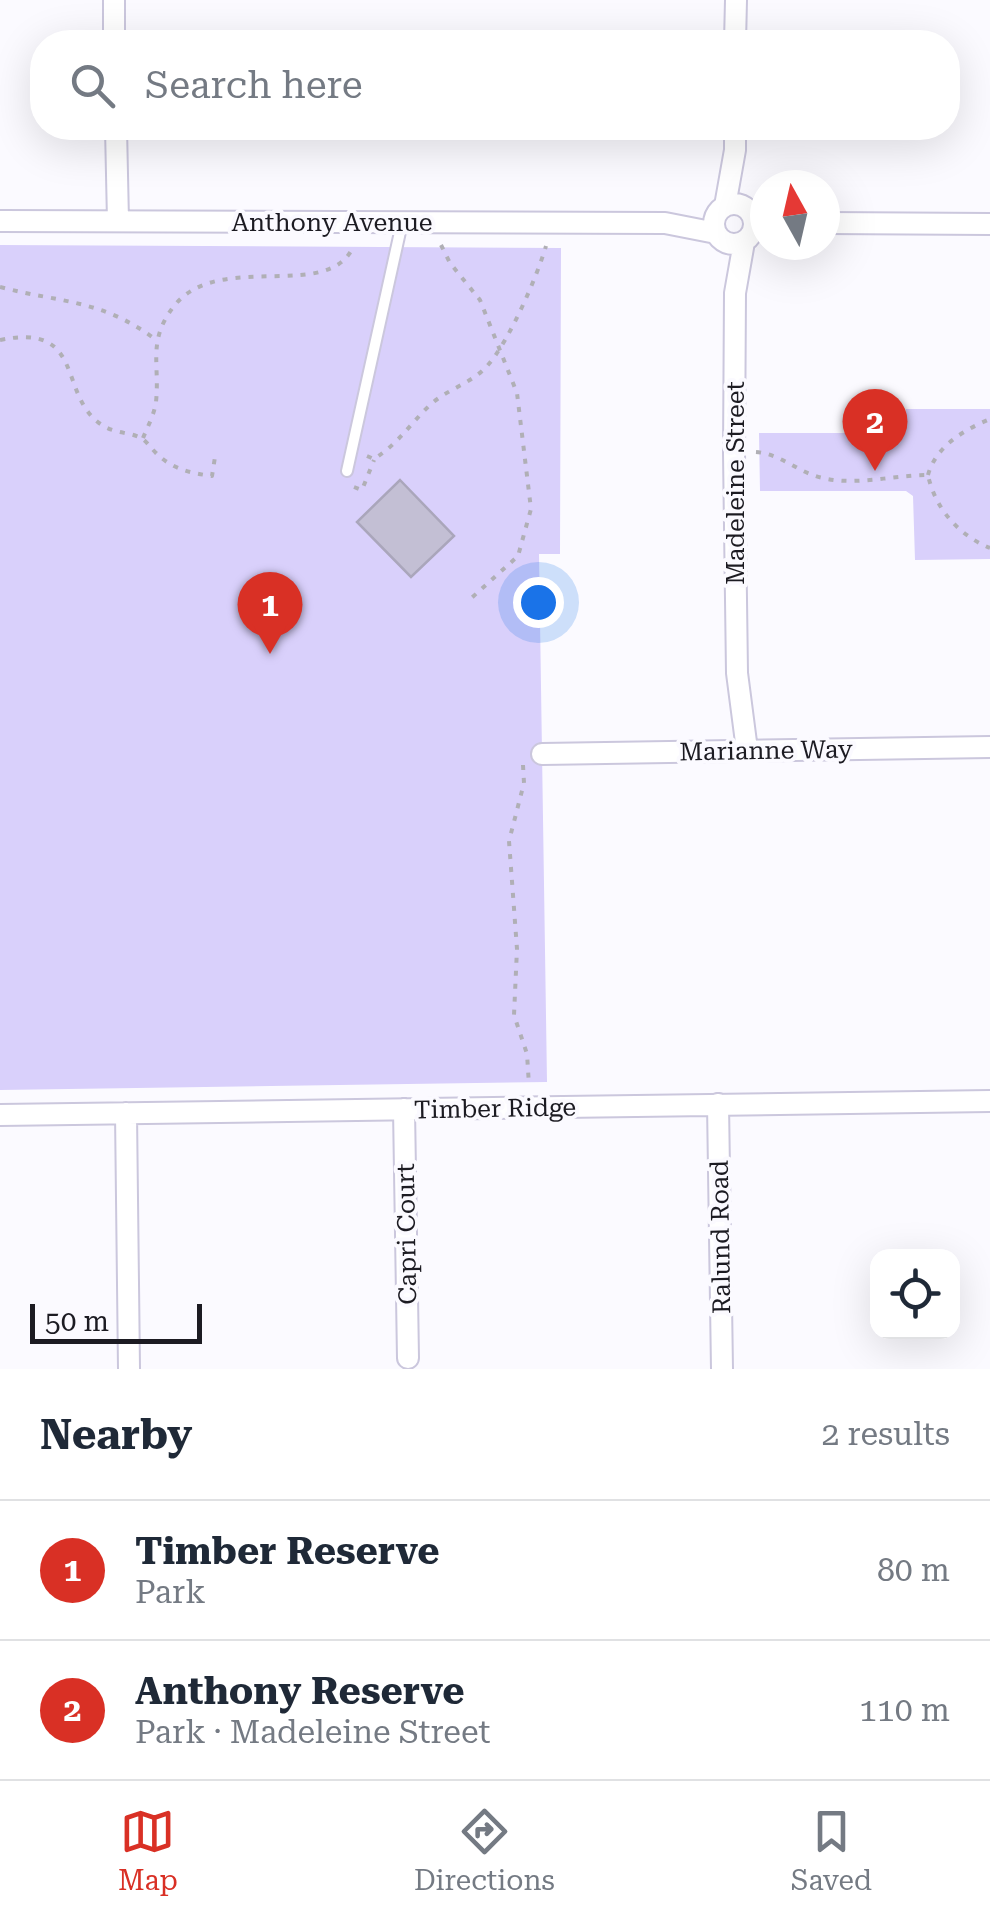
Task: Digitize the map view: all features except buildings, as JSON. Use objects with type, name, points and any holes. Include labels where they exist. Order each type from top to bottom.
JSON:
[{"type":"street","points":[[114,0],[114,30]]},
{"type":"street","points":[[736,0],[736,30]]},
{"type":"street","points":[[116,140],[118,221]]},
{"type":"street","name":"Madeleine Street","points":[[735,140],[740,223],[735,293],[737,750]]},
{"type":"street","name":"Anthony Avenue","points":[[0,221],[740,223]]},
{"type":"street","points":[[840,224],[990,224]]},
{"type":"street","name":"Marianne Way","points":[[532,754],[990,747]]},
{"type":"street","name":"Timber Ridge","points":[[0,1115],[990,1100]]},
{"type":"street","name":"Ralund Road","points":[[718,1104],[722,1369]]},
{"type":"street","name":"Capri Court","points":[[404,1109],[408,1358]]},
{"type":"street","points":[[126,1113],[129,1369]]},
{"type":"lane","points":[[347,471],[402,222]]},
{"type":"path","points":[[457,245],[440,244],[480,300],[520,402],[530,509],[518,556],[467,602]]},
{"type":"path","points":[[142,438],[156,402],[155,338],[174,306],[187,293],[206,282],[254,276],[310,276],[350,255],[354,245]]},
{"type":"path","points":[[352,449],[374,459],[406,434],[432,403],[487,367],[534,278],[546,246]]},
{"type":"path","points":[[0,287],[103,308],[155,338]]},
{"type":"path","points":[[0,340],[32,335],[52,346],[91,414],[102,425],[142,438],[170,466],[212,476],[215,457]]},
{"type":"path","points":[[990,419],[948,444],[938,453],[928,474],[932,494],[945,514],[962,532],[990,548]]},
{"type":"path","points":[[756,452],[776,454],[818,478],[831,480],[928,474]]},
{"type":"path","points":[[528,1084],[527,1054],[514,1015],[517,949],[509,841],[532,754]]},
{"type":"shaded area","points":[[0,245],[561,248],[560,554],[539,554],[547,1082],[0,1090]]},
{"type":"shaded area","points":[[906,409],[990,409],[990,559],[915,560],[913,496],[906,491],[760,491],[759,433],[905,433]]},
{"type":"place","name":"Anthony Reserve","points":[[875,471]]},
{"type":"place","name":"Timber Reserve","points":[[270,654]]}]
